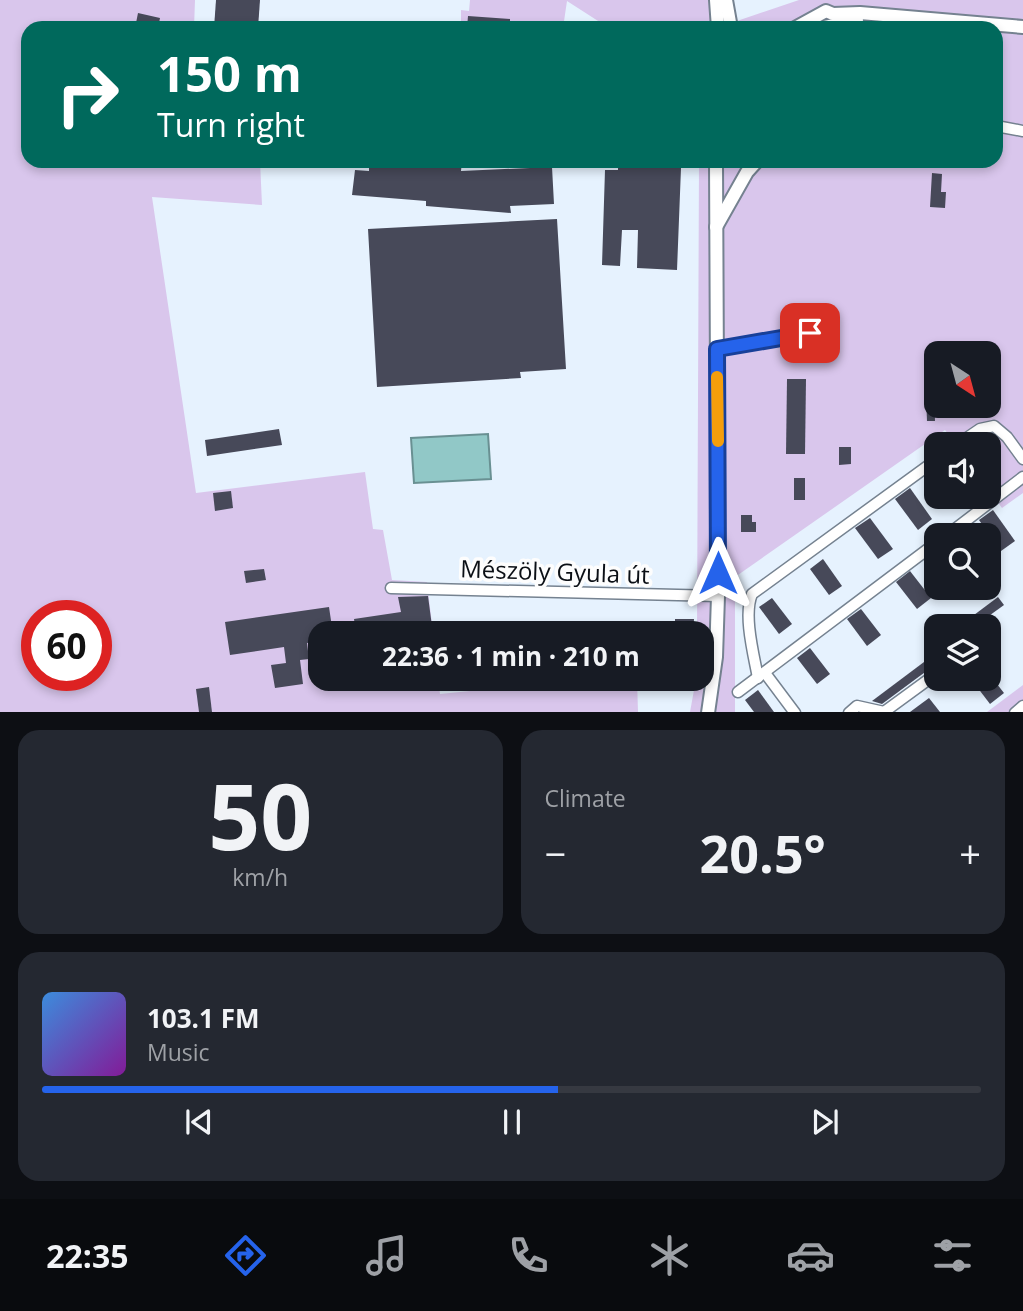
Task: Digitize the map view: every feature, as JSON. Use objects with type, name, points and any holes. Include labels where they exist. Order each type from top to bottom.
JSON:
[{"type":"main road","points":[[716,0],[718,21]]},
{"type":"main road","points":[[726,0],[730,21]]},
{"type":"main road","points":[[808,21],[826,11],[832,14],[860,13],[936,21]]},
{"type":"main road","points":[[848,21],[907,19]]},
{"type":"main road","points":[[1003,26],[1023,27]]},
{"type":"main road","points":[[708,712],[716,657],[718,596],[716,185],[718,168]]},
{"type":"main road","points":[[716,227],[751,168]]},
{"type":"street","points":[[1003,127],[1023,131]]},
{"type":"street","points":[[717,349],[810,333]]},
{"type":"street","points":[[976,432],[994,426],[1007,437],[1023,459]]},
{"type":"street","points":[[795,712],[761,676],[748,616],[748,602],[752,594],[924,469]]},
{"type":"street","points":[[963,523],[1023,477]]},
{"type":"street","points":[[738,692],[924,552]]},
{"type":"street","name":"Mészöly Gyula út","points":[[391,588],[718,596]]},
{"type":"street","points":[[849,712],[858,706],[884,712],[924,683]]},
{"type":"street","points":[[1015,712],[1023,706]]},
{"type":"shaded area","points":[[0,0],[195,0],[194,21],[21,21],[21,168],[260,168],[262,205],[152,197],[196,493],[365,472],[373,529],[383,530],[392,580],[427,582],[432,621],[308,621],[308,691],[440,691],[440,694],[470,691],[637,691],[638,712],[0,712]]},
{"type":"shaded area","points":[[470,0],[733,0],[734,21],[598,21],[567,1],[564,21],[461,21],[461,10],[469,11]]},
{"type":"shaded area","points":[[799,0],[1023,0],[1023,493],[1001,507],[1001,432],[924,432],[924,445],[735,577],[735,712],[690,712],[694,691],[714,691],[714,621],[697,621],[699,168],[1003,168],[1003,21],[737,21]]},
{"type":"shaded area","points":[[488,434],[491,479],[414,483],[411,438]]},
{"type":"shaded area","points":[[1023,685],[1023,712],[987,712]]},
{"type":"building","points":[[216,0],[260,0],[258,21],[214,21]]},
{"type":"building","points":[[138,13],[160,18],[159,21],[136,21]]},
{"type":"building","points":[[468,16],[510,19],[510,21],[468,21]]},
{"type":"building","points":[[369,168],[461,168],[461,171],[552,168],[554,204],[510,206],[511,213],[426,206],[426,201],[352,195],[355,170],[369,171]]},
{"type":"building","points":[[681,168],[677,270],[637,268],[638,230],[622,230],[620,266],[602,265],[605,170]]},
{"type":"building","points":[[932,173],[942,174],[941,192],[946,192],[945,208],[930,207]]},
{"type":"building","points":[[557,219],[566,369],[520,372],[521,378],[377,387],[368,229]]},
{"type":"building","points":[[787,379],[806,379],[805,454],[786,454]]},
{"type":"building","points":[[279,429],[282,445],[207,456],[205,440]]},
{"type":"building","points":[[839,447],[851,447],[851,464],[839,465]]},
{"type":"building","points":[[794,478],[805,478],[805,500],[794,500]]},
{"type":"building","points":[[910,488],[932,519],[918,530],[895,499]]},
{"type":"building","points":[[231,491],[233,508],[215,511],[213,493]]},
{"type":"building","points":[[993,510],[1015,541],[1001,551],[1001,523],[981,523],[979,520]]},
{"type":"building","points":[[741,515],[752,515],[752,522],[756,522],[756,532],[741,532]]},
{"type":"building","points":[[870,518],[893,549],[878,559],[855,528]]},
{"type":"building","points":[[823,559],[842,586],[829,595],[810,569]]},
{"type":"building","points":[[264,569],[266,580],[246,583],[244,571]]},
{"type":"building","points":[[910,571],[924,589],[924,600],[928,600],[917,609],[896,582]]},
{"type":"building","points":[[428,596],[431,621],[354,621],[401,612],[398,597]]},
{"type":"building","points":[[772,598],[792,624],[779,634],[759,607]]},
{"type":"building","points":[[994,600],[1000,600],[1004,605],[992,614],[975,614]]},
{"type":"building","points":[[329,607],[331,621],[308,621],[308,659],[300,660],[303,684],[275,688],[271,665],[286,663],[284,647],[230,655],[225,622]]},
{"type":"building","points":[[861,609],[881,635],[867,646],[847,619]]},
{"type":"building","points":[[675,619],[694,619],[694,621]]},
{"type":"building","points":[[810,648],[830,674],[817,684],[797,658]]},
{"type":"building","points":[[924,662],[924,673],[882,704],[872,701]]},
{"type":"building","points":[[209,687],[212,712],[199,712],[196,689]]},
{"type":"building","points":[[1001,689],[1004,693],[990,704],[980,691]]},
{"type":"building","points":[[758,690],[774,712],[754,712],[745,700]]},
{"type":"building","points":[[929,698],[940,712],[910,712]]},
{"type":"slow traffic","points":[[717,377],[718,441]]},
{"type":"route","points":[[718,573],[717,349],[810,333]]}]
